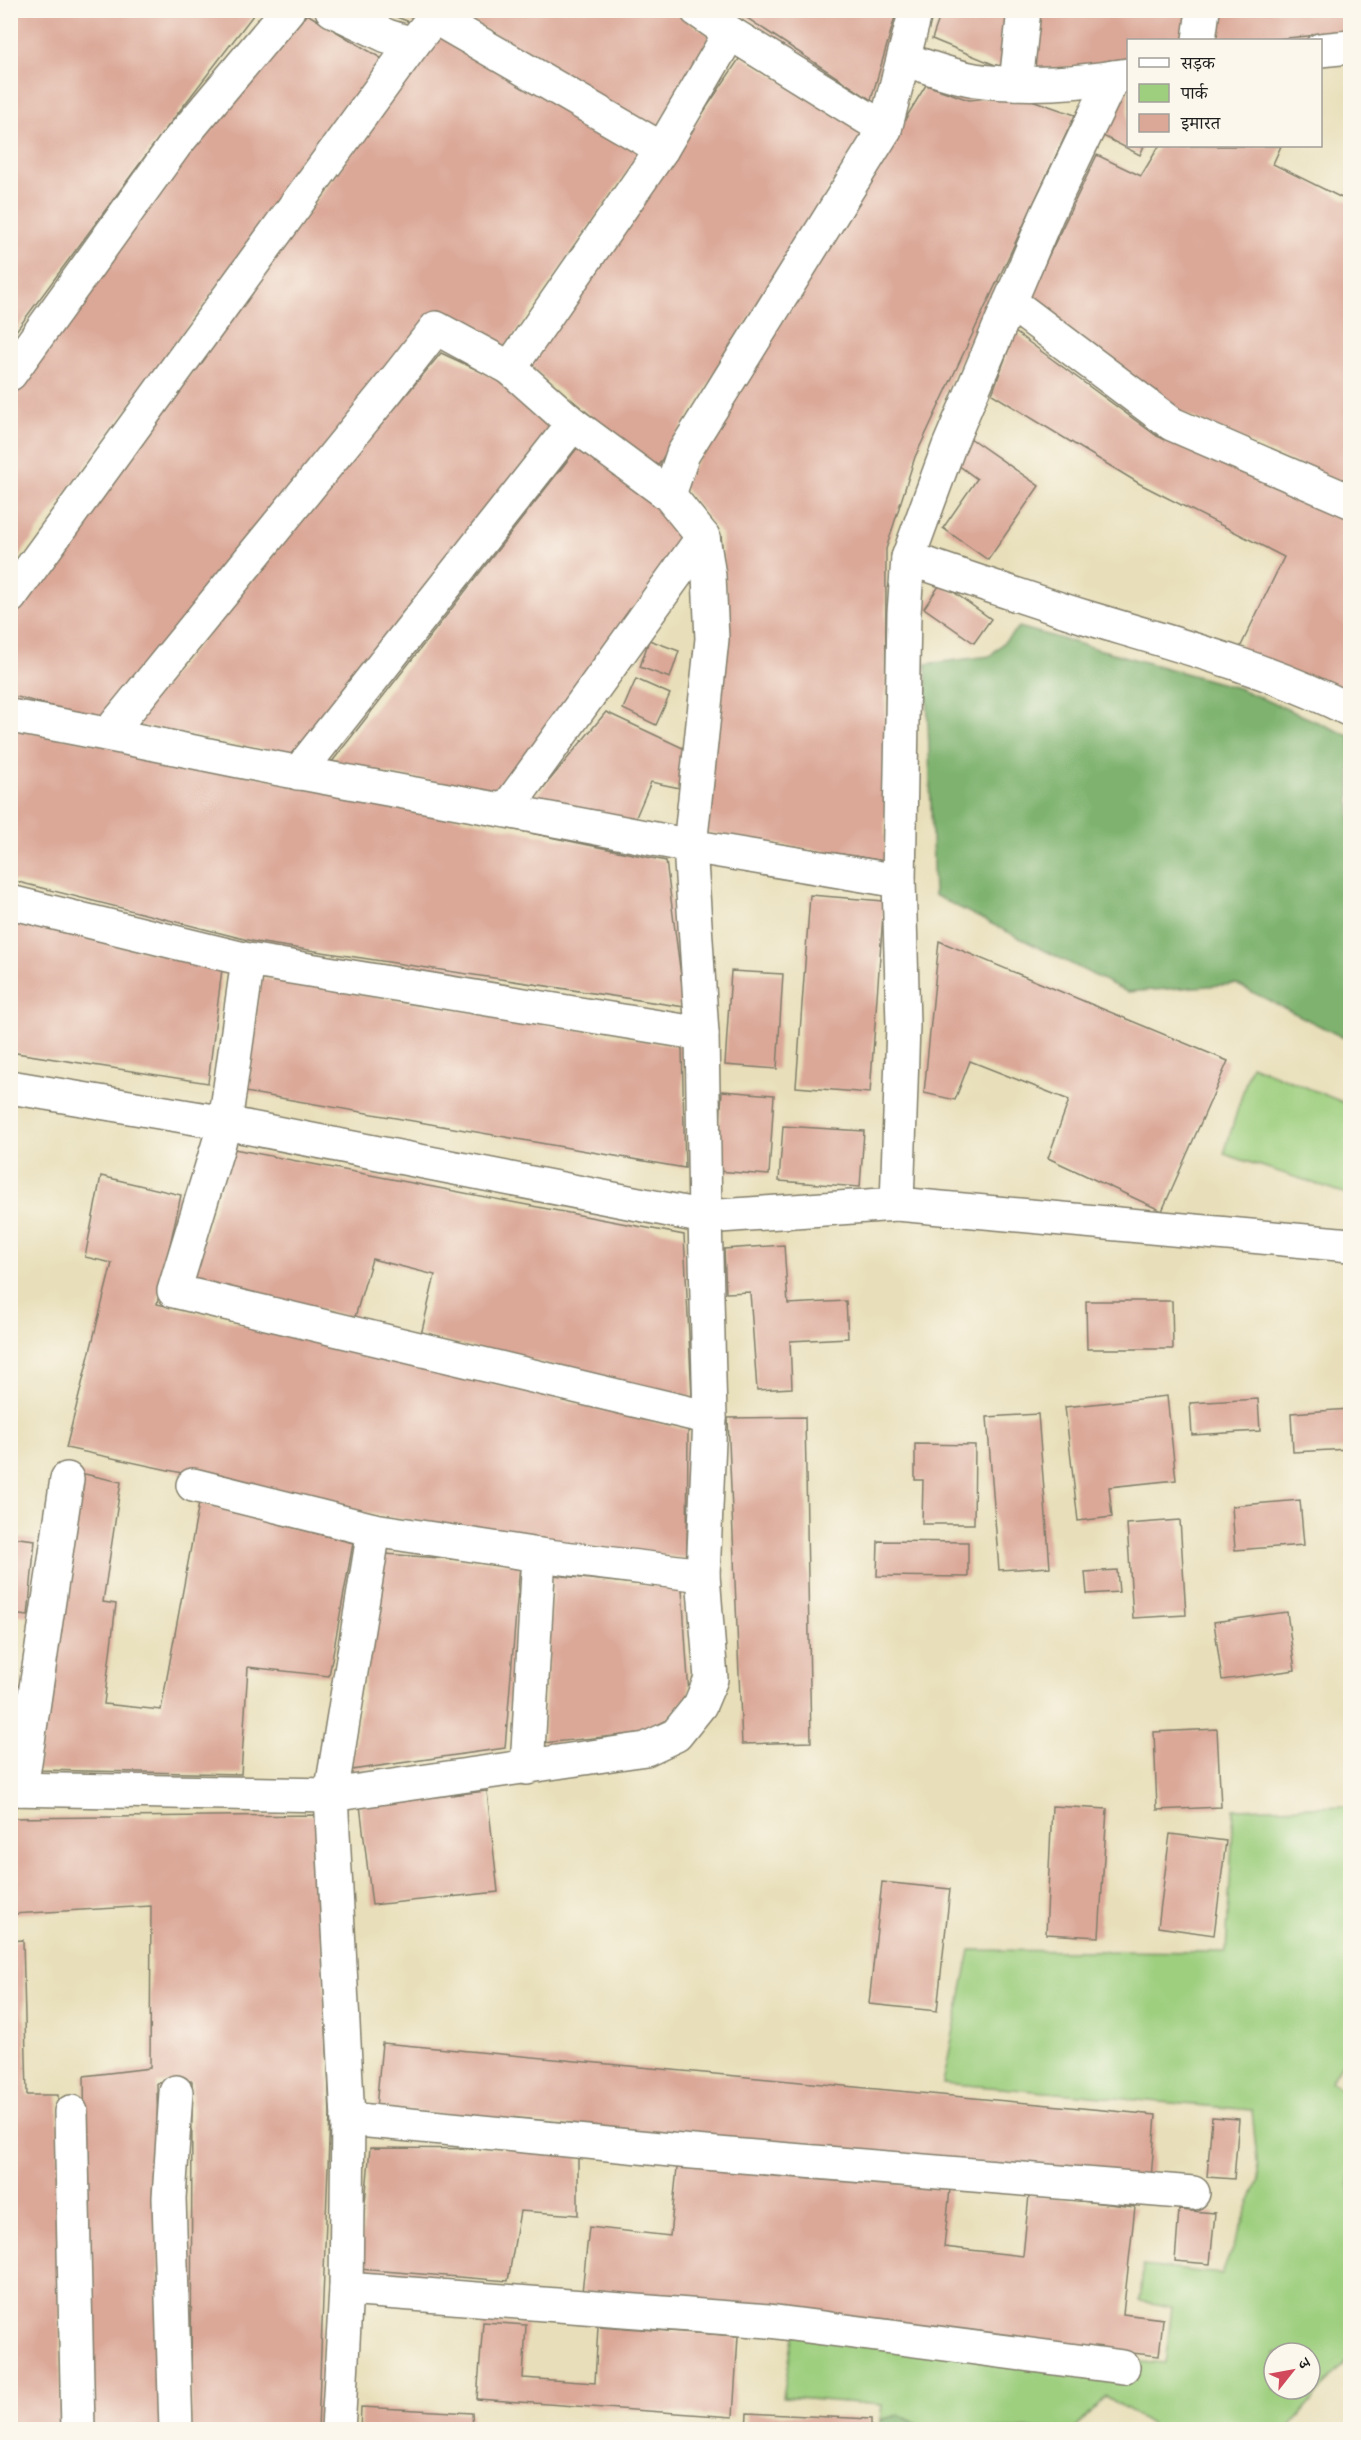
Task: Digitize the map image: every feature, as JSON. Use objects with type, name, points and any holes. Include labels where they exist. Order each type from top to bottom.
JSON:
[{"type":"street","points":[[10,374],[175,145],[288,10]]},
{"type":"street","points":[[332,10],[387,36],[413,44]]},
{"type":"street","points":[[697,10],[885,129]]},
{"type":"street","points":[[669,495],[683,454],[885,129],[916,10]]},
{"type":"street","points":[[1016,83],[1024,10]]},
{"type":"street","points":[[1199,39],[1203,10]]},
{"type":"street","points":[[10,597],[434,17],[662,149]]},
{"type":"street","points":[[510,368],[662,149],[730,33]]},
{"type":"street","points":[[1322,50],[1350,47]]},
{"type":"street","points":[[904,59],[974,80],[1016,83],[1069,82],[1121,76]]},
{"type":"street","points":[[897,1204],[903,1025],[899,881],[904,613],[908,558],[949,446],[1047,215],[1121,76]]},
{"type":"street","points":[[1010,302],[1172,424],[1350,501]]},
{"type":"street","points":[[67,1479],[16,1789],[331,1795],[646,1749],[676,1735],[700,1705],[711,1679],[703,1575],[710,1418],[702,1034],[690,846],[712,639],[709,576],[703,537],[669,495],[573,423],[510,368],[436,328],[108,733]]},
{"type":"street","points":[[298,773],[573,423]]},
{"type":"street","points":[[506,810],[703,537]]},
{"type":"street","points":[[908,558],[1083,616],[1226,659],[1320,695],[1350,710]]},
{"type":"street","points":[[10,716],[108,733],[298,773],[690,846],[899,881]]},
{"type":"street","points":[[10,902],[248,960],[702,1034]]},
{"type":"street","points":[[248,960],[225,1123],[174,1291],[710,1418]]},
{"type":"street","points":[[10,1087],[225,1123],[705,1217],[897,1204],[1350,1245]]},
{"type":"street","points":[[193,1485],[374,1530],[539,1555],[703,1575]]},
{"type":"street","points":[[338,2430],[346,2289],[348,2119],[331,1795],[374,1530]]},
{"type":"street","points":[[527,1767],[539,1555]]},
{"type":"street","points":[[176,2092],[169,2198],[176,2430]]},
{"type":"street","points":[[71,2112],[78,2430]]},
{"type":"street","points":[[348,2119],[681,2151],[1193,2193]]},
{"type":"street","points":[[346,2289],[769,2321],[1123,2367]]},
{"type":"green space","points":[[1019,627],[1238,688],[1350,736],[1350,1041],[1236,984],[1127,992],[934,895],[926,664],[990,656]]},
{"type":"green space","points":[[1251,1065],[1350,1105],[1350,1195],[1224,1154]]},
{"type":"green space","points":[[1350,1806],[1350,2051],[1331,2081],[1350,2097],[1350,2356],[1322,2389],[1322,2341],[1262,2341],[1262,2401],[1312,2401],[1288,2429],[1158,2429],[1106,2396],[1075,2429],[928,2429],[899,2415],[880,2420],[882,2405],[783,2397],[794,2331],[1165,2364],[1172,2307],[1140,2301],[1143,2266],[1222,2274],[1259,2181],[1252,2110],[943,2083],[970,1950],[1226,1952],[1234,1809]]},
{"type":"green space","points":[[899,2415],[928,2429],[879,2429],[880,2420]]},
{"type":"building","points":[[10,10],[257,10],[10,339]]},
{"type":"building","points":[[378,10],[426,10],[415,24]]},
{"type":"building","points":[[453,10],[671,10],[711,36],[654,132]]},
{"type":"building","points":[[735,10],[897,10],[871,100]]},
{"type":"building","points":[[942,10],[1013,10],[1005,69],[932,39]]},
{"type":"building","points":[[1032,10],[1195,10],[1191,39],[1127,39],[1127,63],[1026,71]]},
{"type":"building","points":[[1218,10],[1350,10],[1350,32],[1276,39],[1215,39]]},
{"type":"building","points":[[307,14],[384,60],[10,569],[10,396],[188,153]]},
{"type":"building","points":[[439,32],[641,151],[503,351],[435,313],[104,720],[10,695],[10,621]]},
{"type":"building","points":[[741,56],[865,131],[656,469],[528,364],[672,159]]},
{"type":"building","points":[[926,85],[969,100],[1017,95],[1075,115],[915,457],[886,549],[885,861],[705,832],[726,597],[721,534],[682,485]]},
{"type":"building","points":[[1127,90],[1127,147],[1144,147],[1140,155],[1103,136]]},
{"type":"building","points":[[1158,147],[1281,147],[1273,164],[1350,202],[1350,487],[1180,412],[1027,301],[1097,155],[1141,176]]},
{"type":"building","points":[[1015,332],[1157,436],[1350,518],[1350,696],[1238,652],[1284,557],[1140,484],[992,394]]},
{"type":"building","points":[[441,353],[510,385],[556,425],[296,755],[132,724]]},
{"type":"building","points":[[970,438],[1039,486],[988,560],[943,528],[977,479],[954,462]]},
{"type":"building","points":[[582,442],[690,535],[498,793],[331,763]]},
{"type":"building","points":[[941,583],[991,619],[974,643],[924,608]]},
{"type":"building","points":[[649,640],[679,651],[670,678],[640,667]]},
{"type":"building","points":[[636,679],[670,694],[656,725],[623,709]]},
{"type":"building","points":[[606,712],[687,750],[680,788],[651,782],[633,824],[529,805]]},
{"type":"building","points":[[10,728],[105,745],[666,861],[685,1007],[256,942],[10,880]]},
{"type":"building","points":[[810,895],[884,901],[870,1093],[796,1087]]},
{"type":"building","points":[[10,919],[222,969],[208,1083],[10,1052]]},
{"type":"building","points":[[939,941],[1228,1061],[1162,1211],[1048,1158],[1069,1100],[970,1061],[955,1100],[924,1093]]},
{"type":"building","points":[[731,971],[783,974],[777,1069],[725,1065]]},
{"type":"building","points":[[261,978],[682,1047],[685,1168],[245,1092]]},
{"type":"building","points":[[722,1091],[774,1095],[769,1175],[717,1171]]},
{"type":"building","points":[[783,1126],[864,1131],[860,1187],[779,1181]]},
{"type":"building","points":[[234,1149],[684,1235],[692,1397],[421,1335],[435,1275],[372,1259],[355,1317],[190,1282]]},
{"type":"building","points":[[101,1176],[181,1195],[157,1304],[688,1430],[687,1558],[538,1542],[368,1513],[66,1448],[112,1263],[85,1257]]},
{"type":"building","points":[[784,1245],[788,1304],[846,1301],[848,1338],[790,1341],[792,1388],[757,1390],[750,1292],[726,1293],[724,1249]]},
{"type":"building","points":[[1086,1301],[1172,1301],[1173,1349],[1087,1349]]},
{"type":"building","points":[[1167,1396],[1176,1480],[1109,1487],[1112,1517],[1078,1521],[1065,1407]]},
{"type":"building","points":[[1258,1399],[1260,1431],[1192,1435],[1190,1403]]},
{"type":"building","points":[[1350,1409],[1350,1449],[1293,1452],[1291,1413]]},
{"type":"building","points":[[1038,1414],[1050,1567],[999,1570],[987,1417]]},
{"type":"building","points":[[805,1417],[811,1742],[742,1744],[728,1418]]},
{"type":"building","points":[[915,1444],[975,1445],[974,1524],[922,1524],[923,1480],[915,1480]]},
{"type":"building","points":[[80,1473],[121,1482],[103,1602],[116,1604],[104,1704],[161,1710],[199,1503],[353,1543],[329,1676],[248,1667],[241,1774],[37,1770]]},
{"type":"building","points":[[1300,1500],[1304,1545],[1235,1550],[1232,1506]]},
{"type":"building","points":[[1180,1520],[1186,1615],[1133,1618],[1127,1524]]},
{"type":"building","points":[[10,1537],[35,1540],[28,1616],[10,1614]]},
{"type":"building","points":[[878,1541],[968,1542],[968,1577],[877,1576]]},
{"type":"building","points":[[385,1554],[520,1564],[505,1748],[351,1770]]},
{"type":"building","points":[[1117,1570],[1119,1592],[1087,1594],[1085,1572]]},
{"type":"building","points":[[553,1575],[682,1589],[689,1695],[655,1732],[543,1743]]},
{"type":"building","points":[[1287,1612],[1295,1670],[1222,1680],[1214,1622]]},
{"type":"building","points":[[1217,1729],[1221,1807],[1157,1810],[1154,1732]]},
{"type":"building","points":[[487,1791],[498,1892],[372,1905],[360,1805]]},
{"type":"building","points":[[1052,1806],[1107,1809],[1099,1937],[1046,1934]]},
{"type":"building","points":[[317,1815],[330,2114],[318,2430],[191,2430],[192,2081],[157,2083],[161,2430],[89,2430],[84,2076],[150,2068],[151,1906],[12,1914],[10,1818]]},
{"type":"building","points":[[1170,1834],[1226,1841],[1214,1935],[1158,1927]]},
{"type":"building","points":[[882,1882],[950,1889],[937,2011],[869,2004]]},
{"type":"building","points":[[23,1940],[27,2095],[58,2095],[61,2430],[10,2430],[10,1941]]},
{"type":"building","points":[[382,2043],[1156,2115],[1151,2179],[376,2108]]},
{"type":"building","points":[[1212,2117],[1239,2119],[1234,2179],[1207,2177]]},
{"type":"building","points":[[370,2148],[507,2149],[578,2156],[578,2215],[520,2211],[508,2281],[359,2269]]},
{"type":"building","points":[[678,2158],[950,2189],[944,2247],[1023,2256],[1029,2195],[1135,2207],[1123,2314],[1163,2319],[1159,2356],[582,2292],[589,2227],[670,2236]]},
{"type":"building","points":[[1179,2210],[1215,2213],[1210,2264],[1175,2261]]},
{"type":"building","points":[[483,2322],[526,2325],[523,2378],[595,2383],[598,2326],[738,2336],[733,2417],[477,2399]]},
{"type":"building","points":[[361,2407],[472,2413],[473,2430],[360,2430]]},
{"type":"building","points":[[747,2413],[871,2419],[871,2430],[746,2430]]}]
